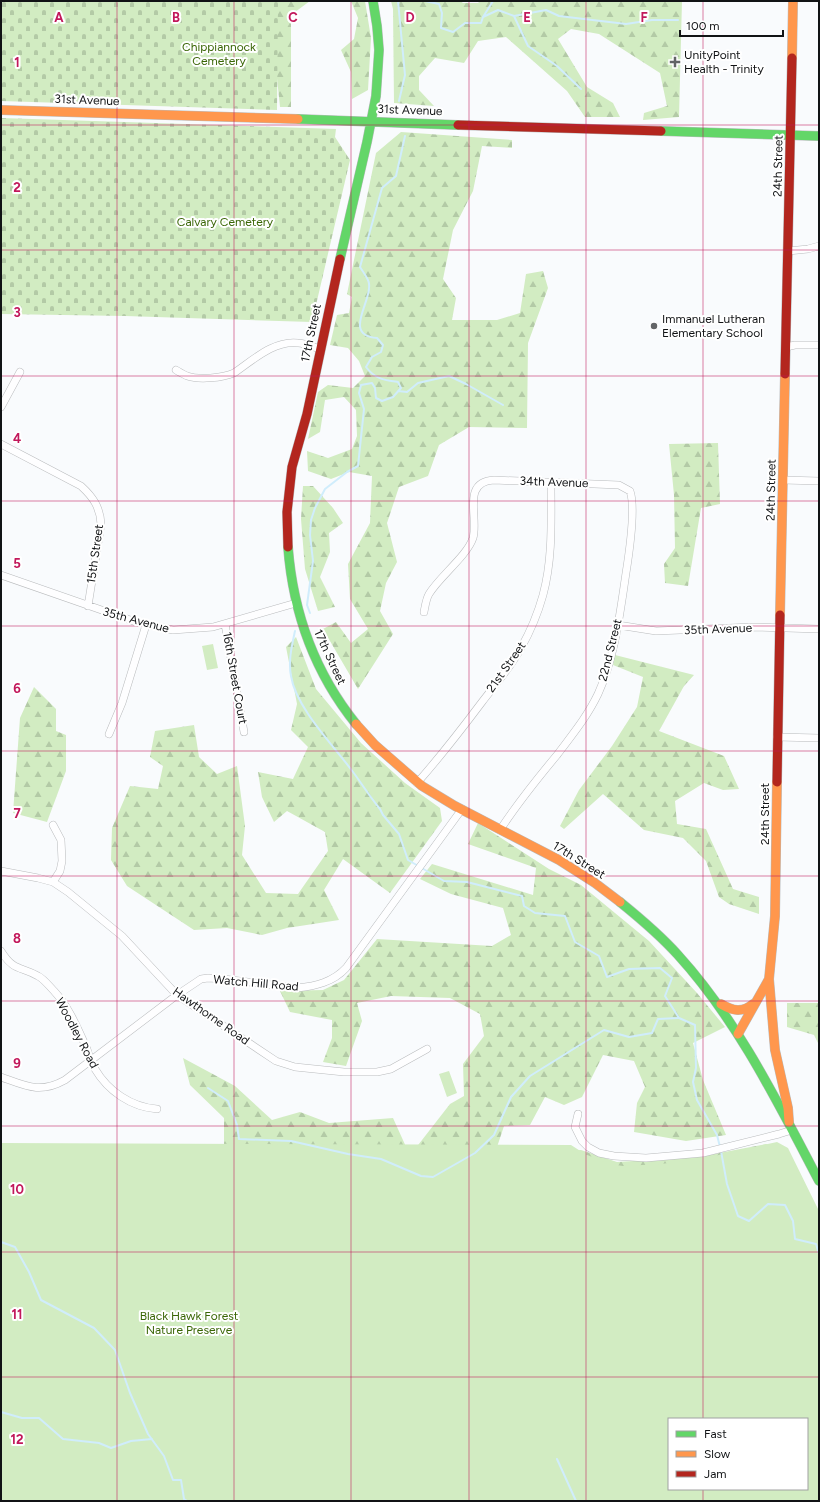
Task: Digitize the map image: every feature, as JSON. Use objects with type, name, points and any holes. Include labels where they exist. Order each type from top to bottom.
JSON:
[{"type":"street","name":"17th Street","points":[[373,1],[377,20],[380,53],[379,81],[373,121],[333,284],[306,422],[292,466],[289,484],[287,535],[289,560],[296,603],[307,637],[333,692],[365,735],[417,783],[500,830],[559,860],[621,902],[674,950],[702,982],[738,1034],[791,1128]]},
{"type":"street","name":"24th Street","points":[[793,1],[777,737],[776,877],[775,916],[769,979],[775,1050],[791,1128],[819,1181]]},
{"type":"street","name":"31st Avenue","points":[[1,110],[819,136]]},
{"type":"street","points":[[788,251],[808,249],[819,246]]},
{"type":"street","points":[[176,370],[187,376],[195,377],[210,378],[227,376],[234,374],[267,351],[279,345],[299,343],[320,349]]},
{"type":"street","points":[[786,347],[801,344],[819,344]]},
{"type":"street","points":[[1,407],[20,372]]},
{"type":"street","name":"15th Street","points":[[1,444],[81,486],[96,502],[101,524],[88,606]]},
{"type":"street","name":"34th Avenue","points":[[424,612],[428,595],[466,550],[473,538],[475,491],[480,483],[494,480],[619,485],[627,489]]},
{"type":"street","points":[[783,480],[819,481]]},
{"type":"street","name":"21st Street","points":[[417,783],[447,748],[508,667],[521,649],[530,630],[543,595],[547,578],[551,538],[551,483]]},
{"type":"street","name":"22nd Street","points":[[500,830],[513,810],[577,730],[603,682],[618,625],[629,558],[632,497],[627,489]]},
{"type":"street","name":"35th Avenue","points":[[1,576],[146,625],[163,629],[182,630],[213,627],[296,603]]},
{"type":"street","name":"16th Street Court","points":[[225,624],[244,732]]},
{"type":"street","points":[[109,734],[122,703],[146,625]]},
{"type":"street","name":"35th Avenue","points":[[618,625],[656,631],[780,627],[819,629]]},
{"type":"street","points":[[777,737],[819,738]]},
{"type":"street","name":"Watch Hill Road","points":[[1,1077],[31,1087],[45,1088],[57,1085],[177,995],[196,982],[208,978],[230,979],[297,988],[308,987],[332,980],[346,968],[462,809]]},
{"type":"street","points":[[53,825],[61,840],[62,861],[60,872],[53,882]]},
{"type":"street","name":"Hawthorne Road","points":[[1,871],[27,875],[53,882],[68,892],[122,936],[177,995],[276,1061],[295,1067],[344,1072],[377,1072],[391,1069],[427,1049]]},
{"type":"street","name":"Woodley Road","points":[[1,951],[11,964],[17,968],[38,976],[57,994],[68,1009],[94,1069],[113,1090],[140,1107],[157,1109]]},
{"type":"street","name":"24th Street","points":[[738,1034],[769,979]]},
{"type":"street","name":"24th Street","points":[[714,998],[731,1010],[739,1012],[749,1008],[758,999]]},
{"type":"street","points":[[578,1114],[575,1127],[582,1141],[588,1147],[614,1156],[646,1158],[703,1153],[791,1128]]},
{"type":"green space","name":"Chippiannock Cemetery","points":[[1,1],[278,1],[277,110],[1,101]]},
{"type":"green space","points":[[269,1],[310,1],[291,15],[291,107],[280,107]]},
{"type":"green space","points":[[351,1],[365,1],[371,38],[368,90],[352,99],[351,72],[341,50],[354,39],[358,18]]},
{"type":"green space","points":[[391,1],[460,1],[463,3],[478,3],[480,1],[682,1],[679,117],[643,120],[644,113],[667,106],[660,73],[599,34],[571,29],[558,39],[587,87],[613,103],[620,117],[585,117],[567,91],[506,37],[478,41],[464,63],[435,58],[419,76],[419,90],[434,106],[394,103],[393,9]]},
{"type":"green space","name":"Calvary Cemetery","points":[[1,118],[336,129],[335,137],[350,160],[312,322],[1,314]]},
{"type":"green space","points":[[401,132],[512,140],[512,148],[482,146],[473,191],[453,230],[443,279],[456,298],[452,320],[497,320],[520,313],[526,274],[543,271],[548,288],[528,343],[527,428],[469,427],[439,445],[428,476],[399,487],[387,523],[397,562],[386,583],[380,611],[393,634],[358,689],[323,629],[336,622],[351,643],[368,629],[350,599],[348,564],[370,523],[372,476],[349,472],[331,479],[308,471],[307,451],[328,458],[352,449],[357,436],[356,410],[344,397],[325,400],[320,432],[308,439],[318,392],[328,385],[353,388],[365,376],[359,361],[348,348],[330,345],[337,315],[349,313],[352,297],[347,294],[376,153]]},
{"type":"green space","points":[[718,443],[720,504],[701,508],[688,586],[665,583],[664,564],[675,548],[674,495],[669,444]]},
{"type":"green space","points":[[303,486],[313,486],[333,508],[343,523],[329,533],[330,552],[320,577],[335,607],[318,611],[305,569],[301,519]]},
{"type":"green space","points":[[296,637],[316,689],[361,743],[405,783],[440,808],[442,821],[390,893],[343,859],[324,890],[339,920],[287,928],[262,935],[227,928],[194,930],[127,886],[111,860],[112,828],[130,786],[158,789],[163,766],[150,757],[155,731],[194,725],[199,757],[217,774],[237,766],[245,826],[242,855],[266,893],[298,894],[328,851],[325,832],[287,811],[274,822],[262,797],[258,772],[293,779],[308,747],[291,730],[297,704],[286,647]]},
{"type":"green space","points":[[213,644],[218,668],[207,670],[202,646]]},
{"type":"green space","points":[[615,655],[694,675],[684,686],[659,731],[724,756],[739,789],[723,790],[704,783],[675,801],[677,824],[706,829],[733,889],[759,897],[759,914],[729,904],[719,897],[706,861],[683,838],[644,830],[603,794],[564,829],[560,826],[579,790],[612,746],[637,707],[643,677],[613,665]]},
{"type":"green space","points":[[34,687],[56,709],[56,731],[66,735],[66,771],[47,822],[13,813],[20,718]]},
{"type":"green space","name":"Black Hawk Forest Nature Preserve","points":[[478,823],[549,869],[581,885],[649,941],[697,993],[725,1027],[693,1043],[703,1080],[726,1135],[686,1141],[634,1132],[637,1103],[645,1087],[634,1061],[603,1055],[582,1097],[564,1105],[545,1097],[530,1125],[504,1126],[494,1156],[581,1150],[617,1162],[698,1157],[766,1144],[785,1148],[819,1501],[61,1501],[1,1464],[1,1146],[224,1147],[224,1118],[190,1085],[183,1058],[235,1086],[272,1120],[300,1112],[329,1123],[393,1118],[407,1149],[415,1149],[450,1104],[464,1096],[463,1064],[484,1036],[480,1014],[450,998],[391,996],[357,1003],[362,1021],[346,1066],[323,1062],[332,1038],[332,1020],[290,1012],[280,991],[323,990],[344,980],[377,939],[492,946],[511,935],[503,908],[451,894],[420,879],[432,864],[533,895],[536,868],[468,844]]},
{"type":"green space","points":[[787,1003],[819,1003],[819,1045],[814,1035],[787,1027]]},
{"type":"green space","points":[[449,1071],[457,1093],[447,1097],[439,1074]]},
{"type":"green space","name":"Black Hawk Forest Nature Preserve","points":[[777,1142],[788,1148],[819,1211],[819,1501],[1,1501],[1,1143],[571,1145],[585,1154],[609,1164],[623,1166],[661,1164],[705,1158]]},
{"type":"waterway","points":[[398,1],[405,75],[399,101]]},
{"type":"waterway","points":[[425,1],[439,4],[442,13],[441,28],[453,32],[465,23],[481,23],[493,1]]},
{"type":"waterway","points":[[483,17],[498,10],[514,16],[528,46],[557,66],[581,89]]},
{"type":"waterway","points":[[514,16],[546,10],[559,16],[626,24],[652,20],[678,20]]},
{"type":"waterway","points":[[310,613],[307,605],[313,561],[310,535],[311,520],[315,508],[325,489],[347,472],[358,466],[364,409],[359,393],[361,385],[372,383],[375,388],[376,398],[382,401],[393,397],[401,388],[398,382],[380,378],[369,371],[366,367],[372,357],[381,352],[383,345],[377,338],[367,336],[361,331],[361,317],[367,300],[369,282],[360,267],[382,188],[396,176],[405,136]]},
{"type":"waterway","points":[[398,391],[407,392],[418,383],[449,376],[503,405]]},
{"type":"waterway","points":[[295,631],[290,670],[294,688],[300,701],[383,815],[399,834],[408,860],[444,881],[467,882],[522,896],[524,906],[535,913],[565,916],[575,942],[599,956],[607,977],[629,969],[660,968],[672,978],[665,996],[679,1018],[695,1025],[696,1068],[693,1082],[697,1100],[717,1135],[720,1147]]},
{"type":"waterway","points":[[208,1088],[228,1101],[237,1125],[239,1139],[291,1141],[348,1154],[381,1159],[421,1176],[433,1177],[475,1153],[494,1135],[511,1097],[530,1076],[604,1030],[629,1037],[652,1033],[658,1019],[678,1018]]},
{"type":"waterway","points":[[721,1151],[727,1184],[738,1216],[749,1221],[768,1204],[785,1205],[793,1221],[795,1239],[816,1244],[819,1254]]},
{"type":"waterway","points":[[1,1242],[15,1247],[29,1272],[41,1300],[94,1328],[115,1350],[130,1393],[148,1434],[164,1456],[173,1480],[181,1480],[184,1499],[187,1501]]},
{"type":"waterway","points":[[1,1412],[22,1418],[39,1418],[63,1439],[99,1443],[111,1448],[131,1441],[152,1439]]},
{"type":"waterway","points":[[557,1459],[576,1501]]},
{"type":"traffic: fast","points":[[340,259],[376,96],[379,50],[373,1]]},
{"type":"traffic: fast","points":[[298,119],[458,125]]},
{"type":"traffic: fast","points":[[661,131],[819,136]]},
{"type":"traffic: fast","points":[[288,547],[295,595],[308,641],[329,684],[356,724]]},
{"type":"traffic: fast","points":[[620,902],[678,955],[700,980],[720,1007],[756,1064],[819,1181]]},
{"type":"traffic: slow","points":[[792,58],[793,1]]},
{"type":"traffic: slow","points":[[1,110],[298,119]]},
{"type":"traffic: slow","points":[[780,615],[785,374]]},
{"type":"traffic: slow","points":[[356,724],[375,745],[422,786],[455,806],[559,860],[595,883],[620,902]]},
{"type":"traffic: slow","points":[[777,782],[775,916],[769,979],[775,1050],[788,1108],[789,1122]]},
{"type":"traffic: slow","points":[[738,1034],[769,979]]},
{"type":"traffic: slow","points":[[721,1004],[737,1010],[745,1009],[753,1004]]},
{"type":"traffic: jam","points":[[785,374],[792,58]]},
{"type":"traffic: jam","points":[[458,125],[661,131]]},
{"type":"traffic: jam","points":[[288,547],[287,512],[292,467],[307,414],[340,259]]},
{"type":"traffic: jam","points":[[777,782],[780,615]]},
{"type":"place","name":"UnityPoint Health - Trinity","points":[[675,62]]},
{"type":"place","name":"Immanuel Lutheran Elementary School","points":[[654,326]]}]
